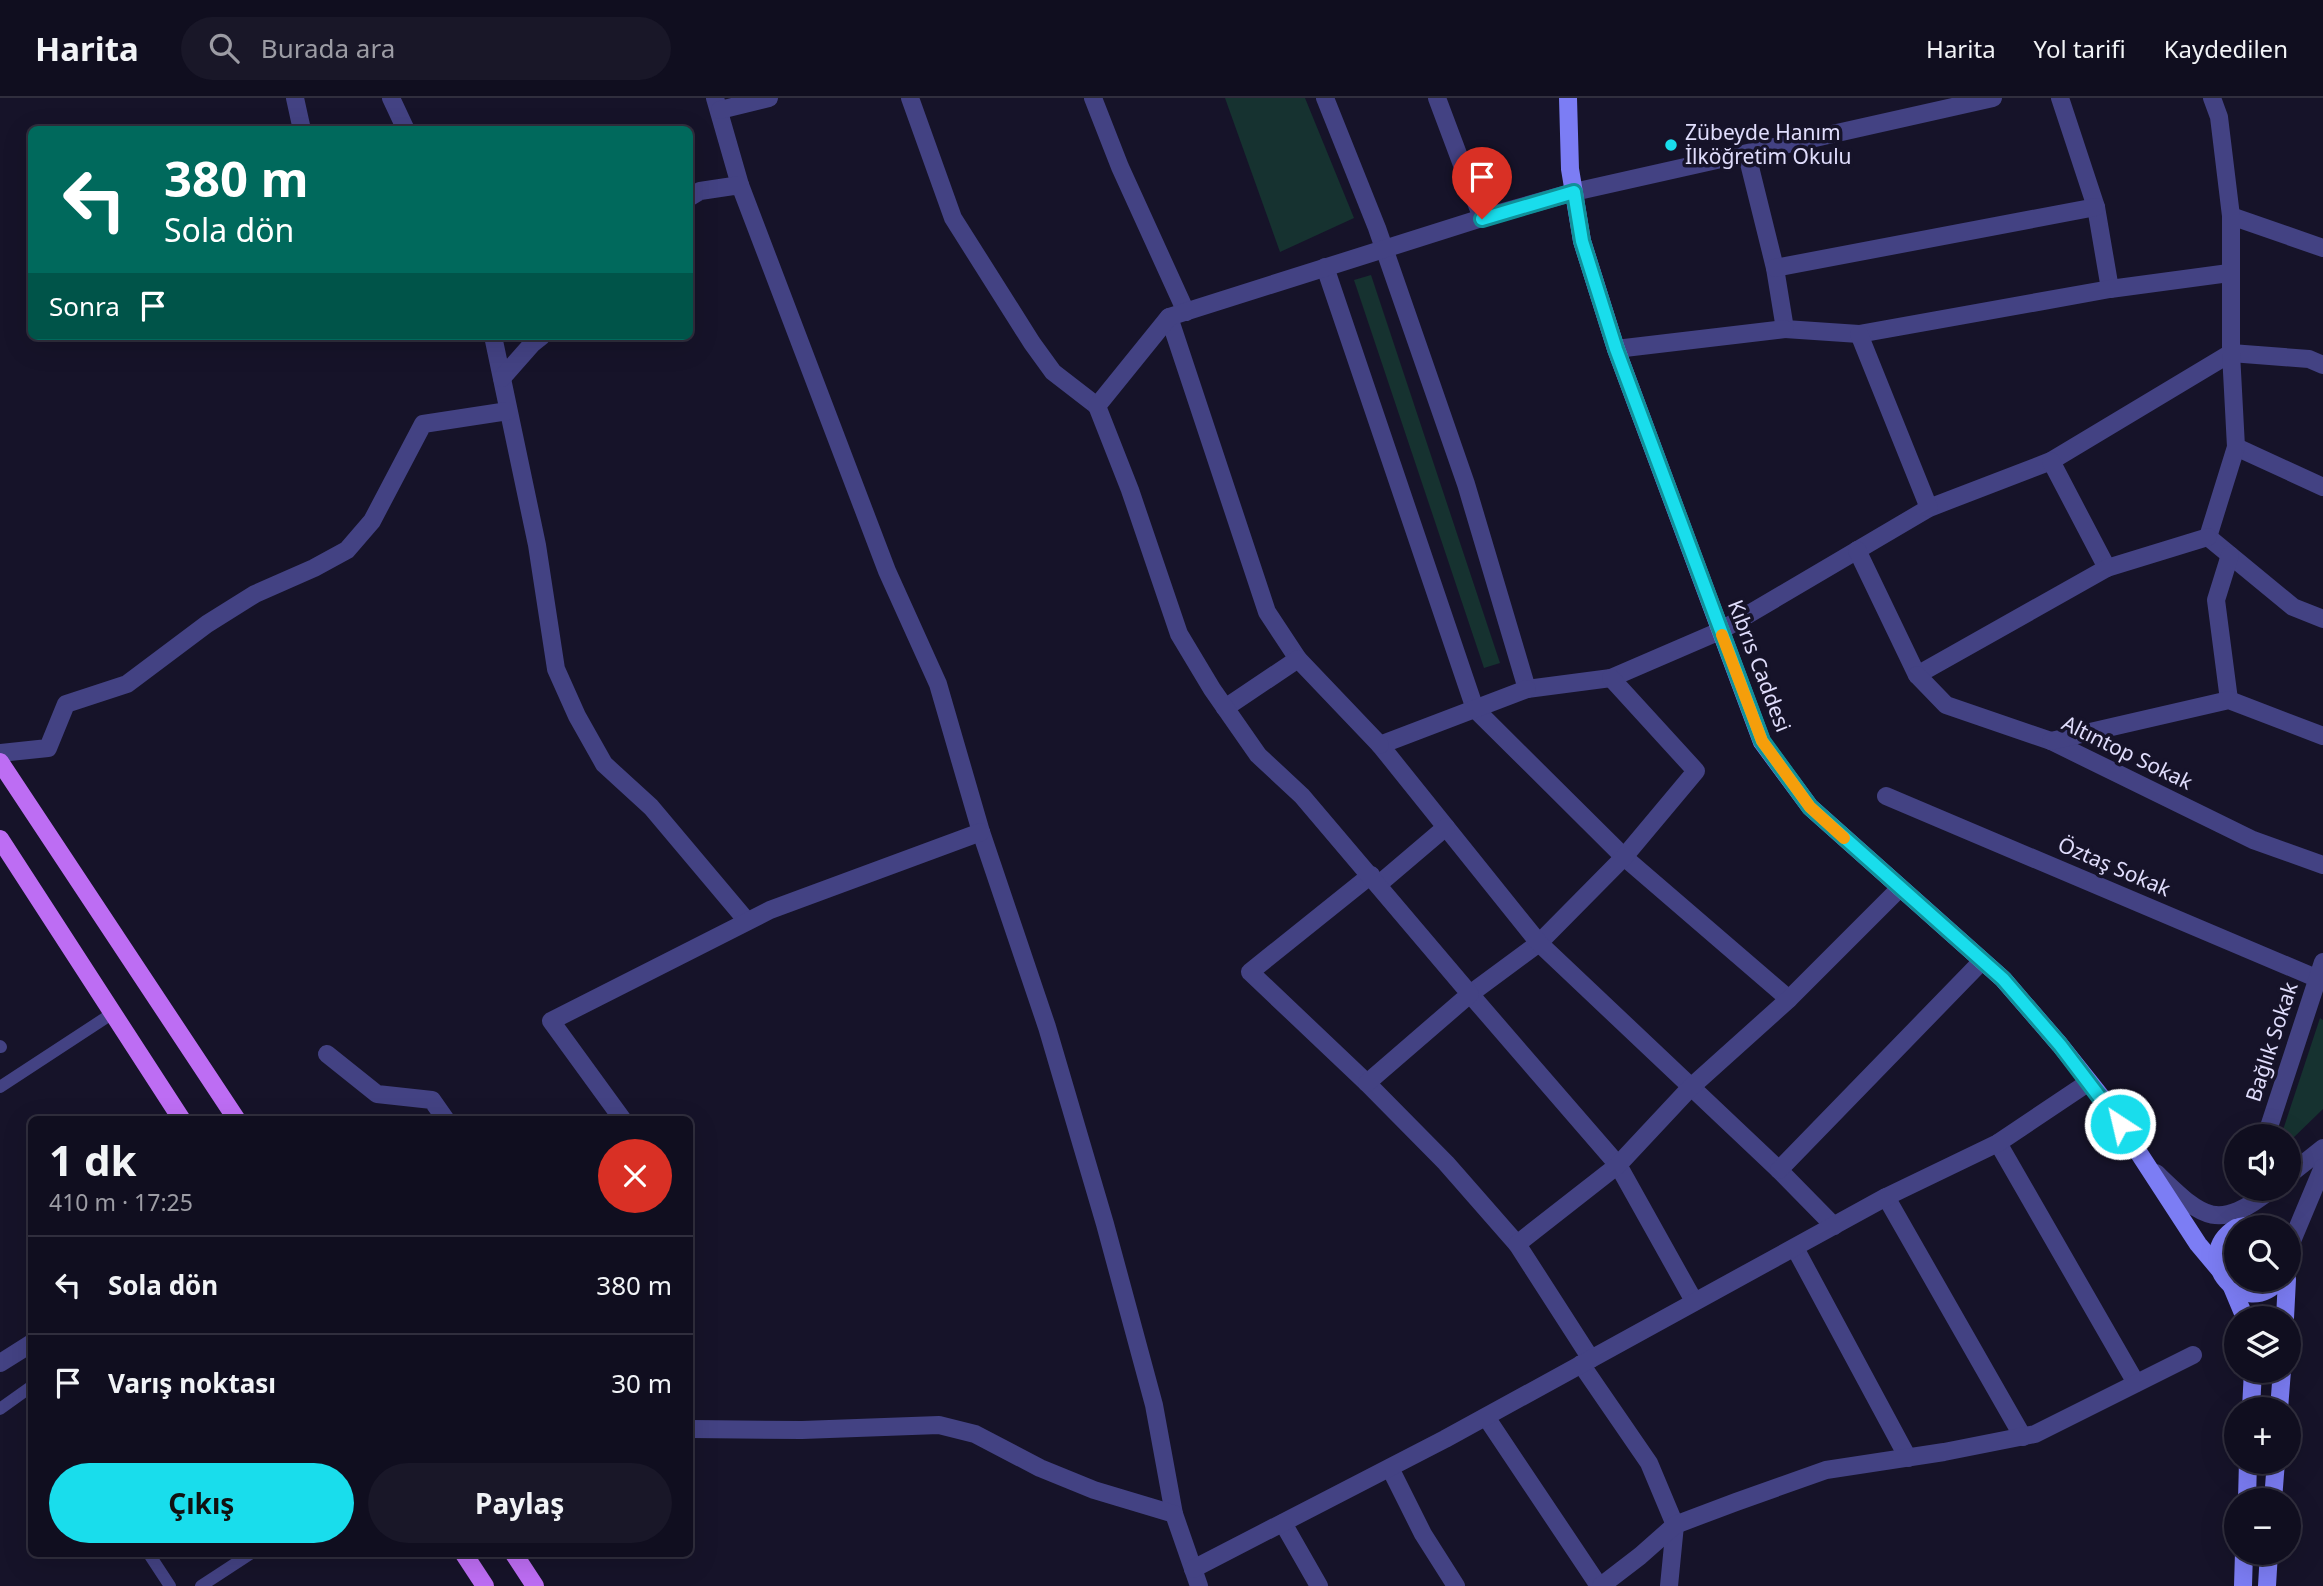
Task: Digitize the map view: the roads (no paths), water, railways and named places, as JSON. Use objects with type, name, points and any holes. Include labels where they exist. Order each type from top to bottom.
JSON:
[{"type":"main road","name":"Kıbrıs Caddesi","points":[[1567,98],[1570,169],[1582,241],[1616,349],[1762,741],[1810,807],[2003,979],[2060,1045],[2089,1082],[2197,1244],[2219,1269],[2224,1279]]},
{"type":"main road","points":[[0,762],[234,1116]]},
{"type":"main road","points":[[0,839],[179,1116]]},
{"type":"main road","points":[[2219,1269],[2217,1257],[2224,1238]]},
{"type":"main road","points":[[466,1557],[485,1586]]},
{"type":"main road","points":[[516,1557],[535,1586]]},
{"type":"main road","points":[[2243,1586],[2244,1565]]},
{"type":"main road","points":[[2267,1586],[2268,1565]]},
{"type":"street","points":[[295,98],[301,126]]},
{"type":"street","points":[[391,98],[404,126]]},
{"type":"street","points":[[769,98],[717,104],[740,185],[887,570],[938,684],[981,832],[1047,1027],[1105,1224],[1154,1405],[1174,1514],[1199,1586]]},
{"type":"street","points":[[910,98],[954,218],[1053,372],[1097,406],[1130,490],[1179,634],[1225,708],[1258,755],[1302,796],[1618,1165],[1694,1301]]},
{"type":"street","points":[[1093,98],[1177,314],[1267,612],[1298,659],[1380,745],[1539,943],[1779,1170],[1834,1226]]},
{"type":"street","points":[[1325,98],[1385,250],[1466,484],[1527,690]]},
{"type":"street","points":[[1437,98],[1482,219]]},
{"type":"street","points":[[1097,406],[1177,314],[1574,192],[1993,98]]},
{"type":"street","points":[[2060,98],[2096,207],[2110,289]]},
{"type":"street","points":[[2208,537],[2236,447],[2231,353],[2231,216],[2219,117],[2212,98]]},
{"type":"street","points":[[1747,155],[1774,268],[1785,328]]},
{"type":"street","points":[[693,195],[701,191],[740,185]]},
{"type":"street","points":[[1774,268],[2096,207]]},
{"type":"street","points":[[2231,216],[2323,248]]},
{"type":"street","points":[[1325,267],[1475,709],[1624,858],[1790,999]]},
{"type":"street","points":[[1616,349],[1785,328],[1859,334],[2110,289],[2230,273]]},
{"type":"street","points":[[1859,334],[1929,508]]},
{"type":"street","points":[[494,340],[537,545],[556,670],[577,716],[604,764],[651,807],[747,921]]},
{"type":"street","points":[[502,378],[537,340]]},
{"type":"street","points":[[1380,745],[1527,690],[1611,678],[1720,631],[1929,508],[2051,461],[2231,353],[2309,359],[2323,365]]},
{"type":"street","points":[[0,753],[48,748],[66,704],[127,684],[207,624],[255,594],[347,550],[372,521],[422,424],[508,411]]},
{"type":"street","points":[[2236,447],[2323,487]]},
{"type":"street","points":[[2051,461],[2107,568]]},
{"type":"street","points":[[2208,537],[2293,607],[2323,619]]},
{"type":"street","points":[[1917,675],[2107,568],[2208,537]]},
{"type":"street","name":"Altıntop Sokak","points":[[1857,550],[1917,675],[1946,705],[2051,741],[2253,840],[2323,865]]},
{"type":"street","points":[[2229,700],[2216,600],[2230,555]]},
{"type":"street","points":[[1225,708],[1298,659]]},
{"type":"street","points":[[1367,1083],[1471,994],[1539,943],[1624,858],[1696,771],[1611,678]]},
{"type":"street","points":[[2051,741],[2229,700],[2323,736]]},
{"type":"street","name":"Öztaş Sokak","points":[[1886,796],[2321,974]]},
{"type":"street","points":[[1446,827],[1250,972],[1367,1083],[1446,1163],[1517,1244],[1649,1463],[1675,1525],[1669,1586]]},
{"type":"street","points":[[621,1116],[551,1021],[770,910],[981,832]]},
{"type":"street","points":[[1517,1244],[1618,1165],[1690,1088],[1790,999],[1899,889]]},
{"type":"street","points":[[1779,1170],[1982,961]]},
{"type":"street","name":"Bağlık Sokak","points":[[2270,1124],[2321,974]]},
{"type":"street","points":[[327,1054],[377,1094],[432,1100],[443,1116]]},
{"type":"street","points":[[1193,1569],[1486,1417],[1886,1197],[1998,1143],[2089,1082]]},
{"type":"street","points":[[1998,1143],[2136,1383]]},
{"type":"street","points":[[2301,1165],[2323,1148]]},
{"type":"street","points":[[2146,1164],[2191,1206],[2206,1214],[2223,1216],[2246,1201]]},
{"type":"street","points":[[2301,1219],[2323,1167]]},
{"type":"street","points":[[1886,1197],[2023,1437]]},
{"type":"street","points":[[1795,1248],[1908,1458]]},
{"type":"street","points":[[0,1363],[28,1346]]},
{"type":"street","points":[[1486,1417],[1600,1586],[1675,1525],[1826,1470],[2035,1434],[2193,1355]]},
{"type":"street","points":[[693,1429],[802,1430],[939,1425],[975,1434],[1040,1468],[1094,1490],[1174,1514]]},
{"type":"street","points":[[1390,1468],[1423,1534],[1456,1586]]},
{"type":"street","points":[[1283,1523],[1319,1586]]},
{"type":"lane","points":[[0,1087],[113,1013]]},
{"type":"lane","points":[[0,1409],[28,1389]]},
{"type":"lane","points":[[151,1557],[170,1586]]},
{"type":"lane","points":[[201,1586],[245,1557]]},
{"type":"place","name":"Zübeyde Hanım İlköğretim Okulu","points":[[1671,145]]}]
